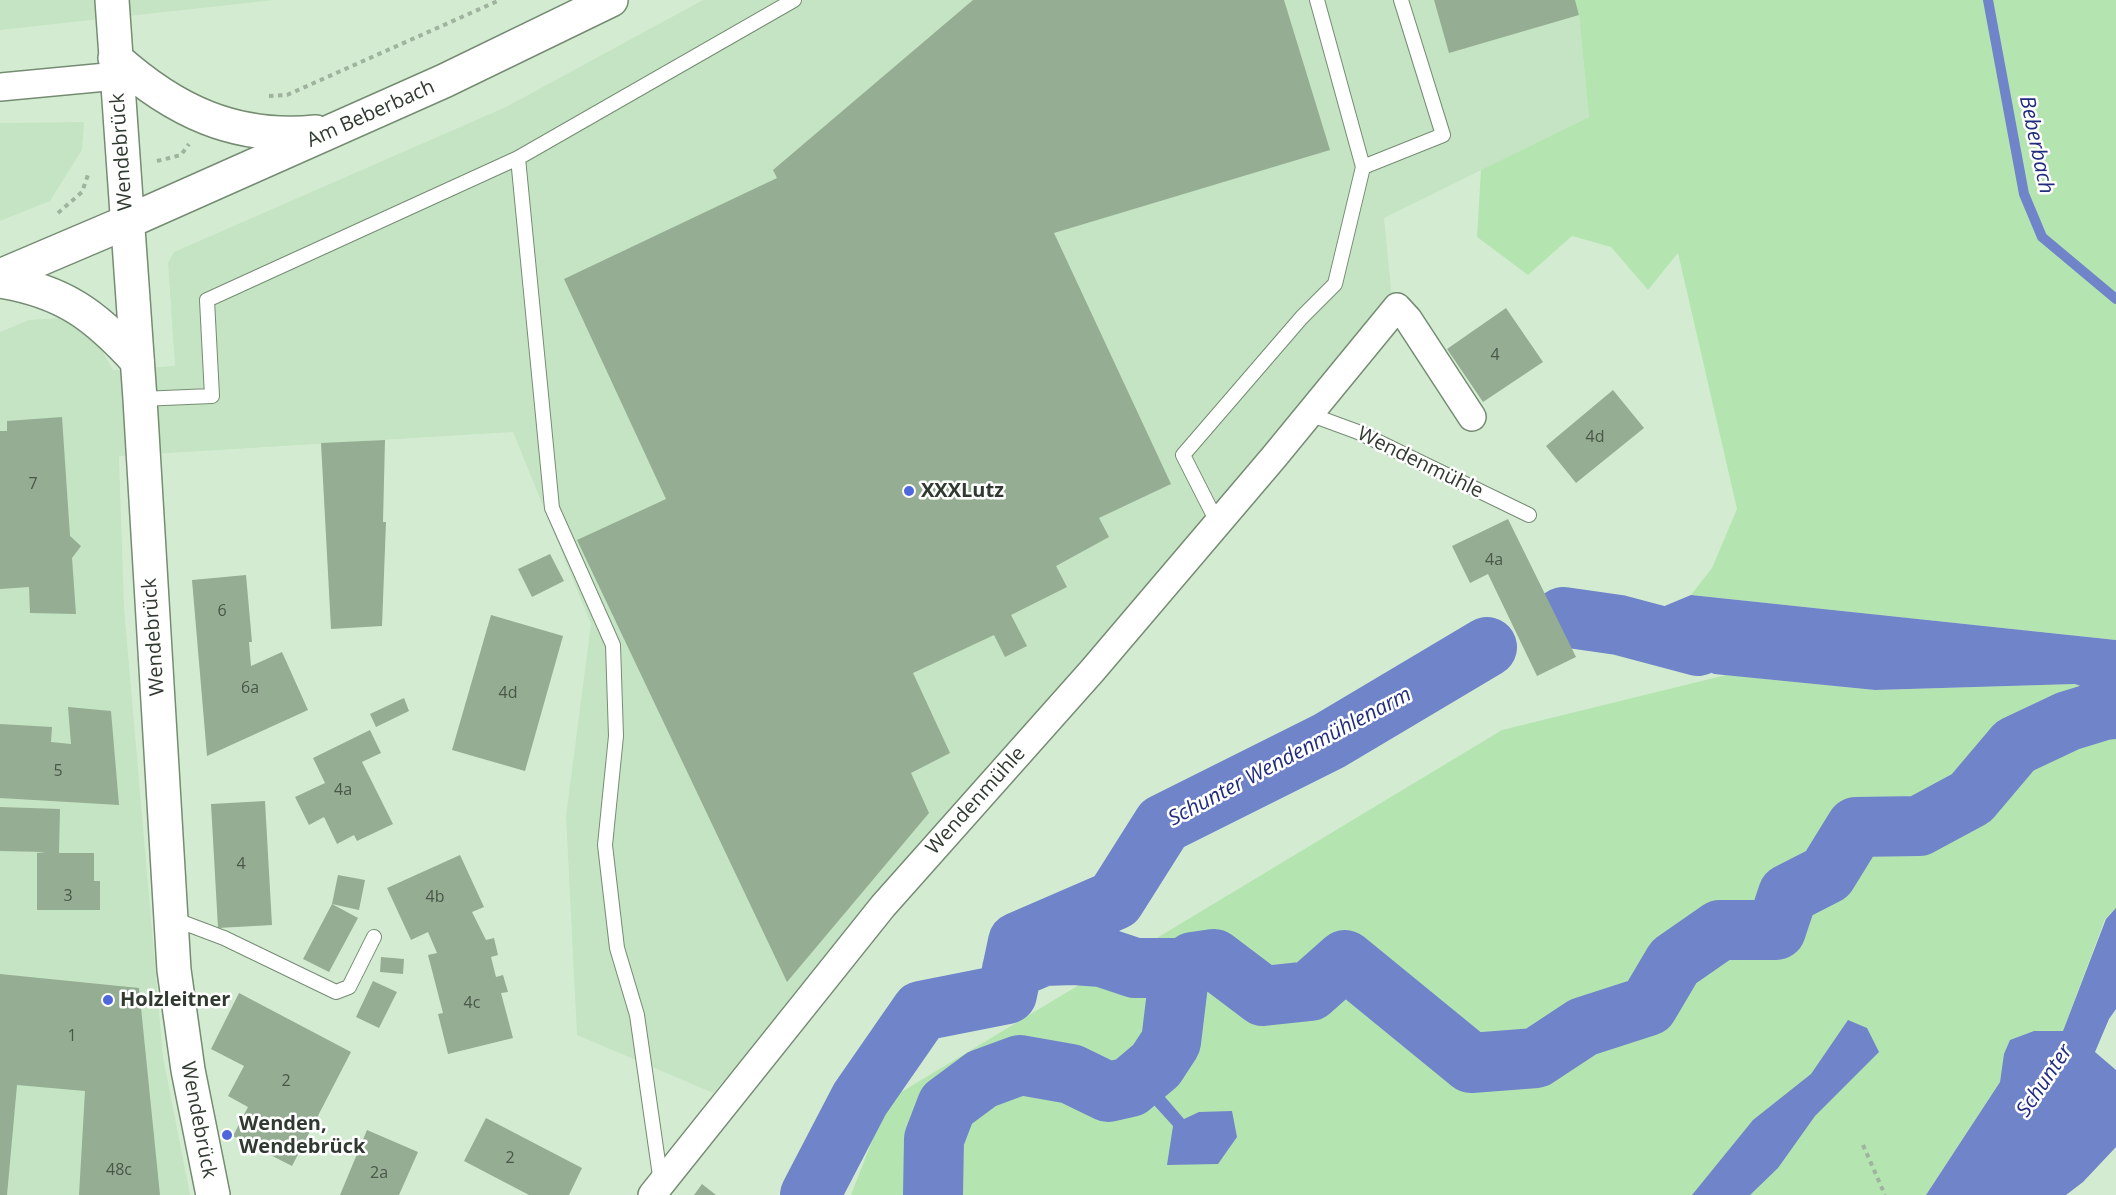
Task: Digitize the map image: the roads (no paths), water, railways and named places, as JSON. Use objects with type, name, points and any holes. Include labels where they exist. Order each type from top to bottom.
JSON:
[{"type":"main road","name":"Wendebrück","points":[[112,0],[140,399],[174,970],[188,1070],[213,1195]]},
{"type":"main road","name":"Am Beberbach","points":[[0,276],[444,81],[611,0]]},
{"type":"main road","points":[[116,67],[171,102],[204,118],[262,133],[298,134],[333,131]]},
{"type":"main road","points":[[0,281],[25,285],[74,304],[106,327],[137,361]]},
{"type":"street","name":"Wendebrück","points":[[0,87],[116,67]]},
{"type":"street","name":"Wendenmühle","points":[[656,1189],[883,906],[1092,671],[1397,307],[1408,319],[1472,417]]},
{"type":"lane","points":[[140,399],[213,396],[207,300],[518,158],[794,0]]},
{"type":"lane","points":[[1217,522],[1183,455],[1302,317],[1335,284],[1363,167],[1317,0]]},
{"type":"lane","points":[[1363,167],[1443,135],[1401,0]]},
{"type":"lane","points":[[518,158],[552,508],[613,645],[616,736],[605,845],[617,948],[637,1016],[656,1189]]},
{"type":"lane","name":"Wendenmühle","points":[[1309,414],[1358,432],[1529,515]]},
{"type":"lane","points":[[171,918],[224,938],[336,992],[349,987],[375,937]]},
{"type":"water","points":[[1691,595],[2116,640],[2116,699],[2075,684],[1875,690],[1714,674],[1619,625]]},
{"type":"water","name":"Schunter","points":[[2116,908],[2116,1009],[2109,1019],[2095,1052],[2116,1070],[2116,1147],[2083,1182],[2066,1195],[1926,1195],[2000,1082],[2004,1054],[2010,1040],[2034,1031],[2063,1031],[2106,919]]},
{"type":"water","points":[[1848,1020],[1867,1028],[1879,1052],[1815,1116],[1778,1168],[1750,1195],[1692,1195],[1753,1120],[1811,1074]]},
{"type":"water","points":[[1146,1075],[1184,1119],[1199,1112],[1232,1111],[1237,1137],[1218,1164],[1167,1165],[1173,1126],[1133,1082]]},
{"type":"waterway","name":"Beberbach","points":[[1988,0],[2024,194],[2042,237],[2116,299]]},
{"type":"waterway","name":"Schunter Wendenmühlenarm","points":[[1563,617],[1619,625],[1698,646]]},
{"type":"waterway","name":"Schunter Wendenmühlenarm","points":[[810,1195],[860,1099],[921,1011],[1007,994],[1018,942],[1115,900],[1163,824],[1329,741],[1487,647]]},
{"type":"waterway","points":[[933,1195],[934,1139],[947,1105],[982,1079],[1020,1065],[1071,1074],[1108,1092],[1130,1087],[1156,1065],[1171,1042],[1179,976],[1193,962],[1214,959],[1263,996],[1310,991],[1345,960],[1471,1063],[1536,1058],[1583,1027],[1648,1006],[1674,962],[1720,930],[1776,930],[1788,894],[1827,874],[1856,827],[1919,826],[1971,798],[2015,746],[2068,721],[2104,710],[2116,709]]},
{"type":"waterway","points":[[1012,969],[1043,956],[1074,955],[1102,957],[1135,968],[1186,968]]},
{"type":"place","name":"XXXLutz","points":[[909,491]]},
{"type":"place","name":"Holzleitner","points":[[108,1000]]},
{"type":"place","name":"Wenden, Wendebrück","points":[[227,1135]]}]
